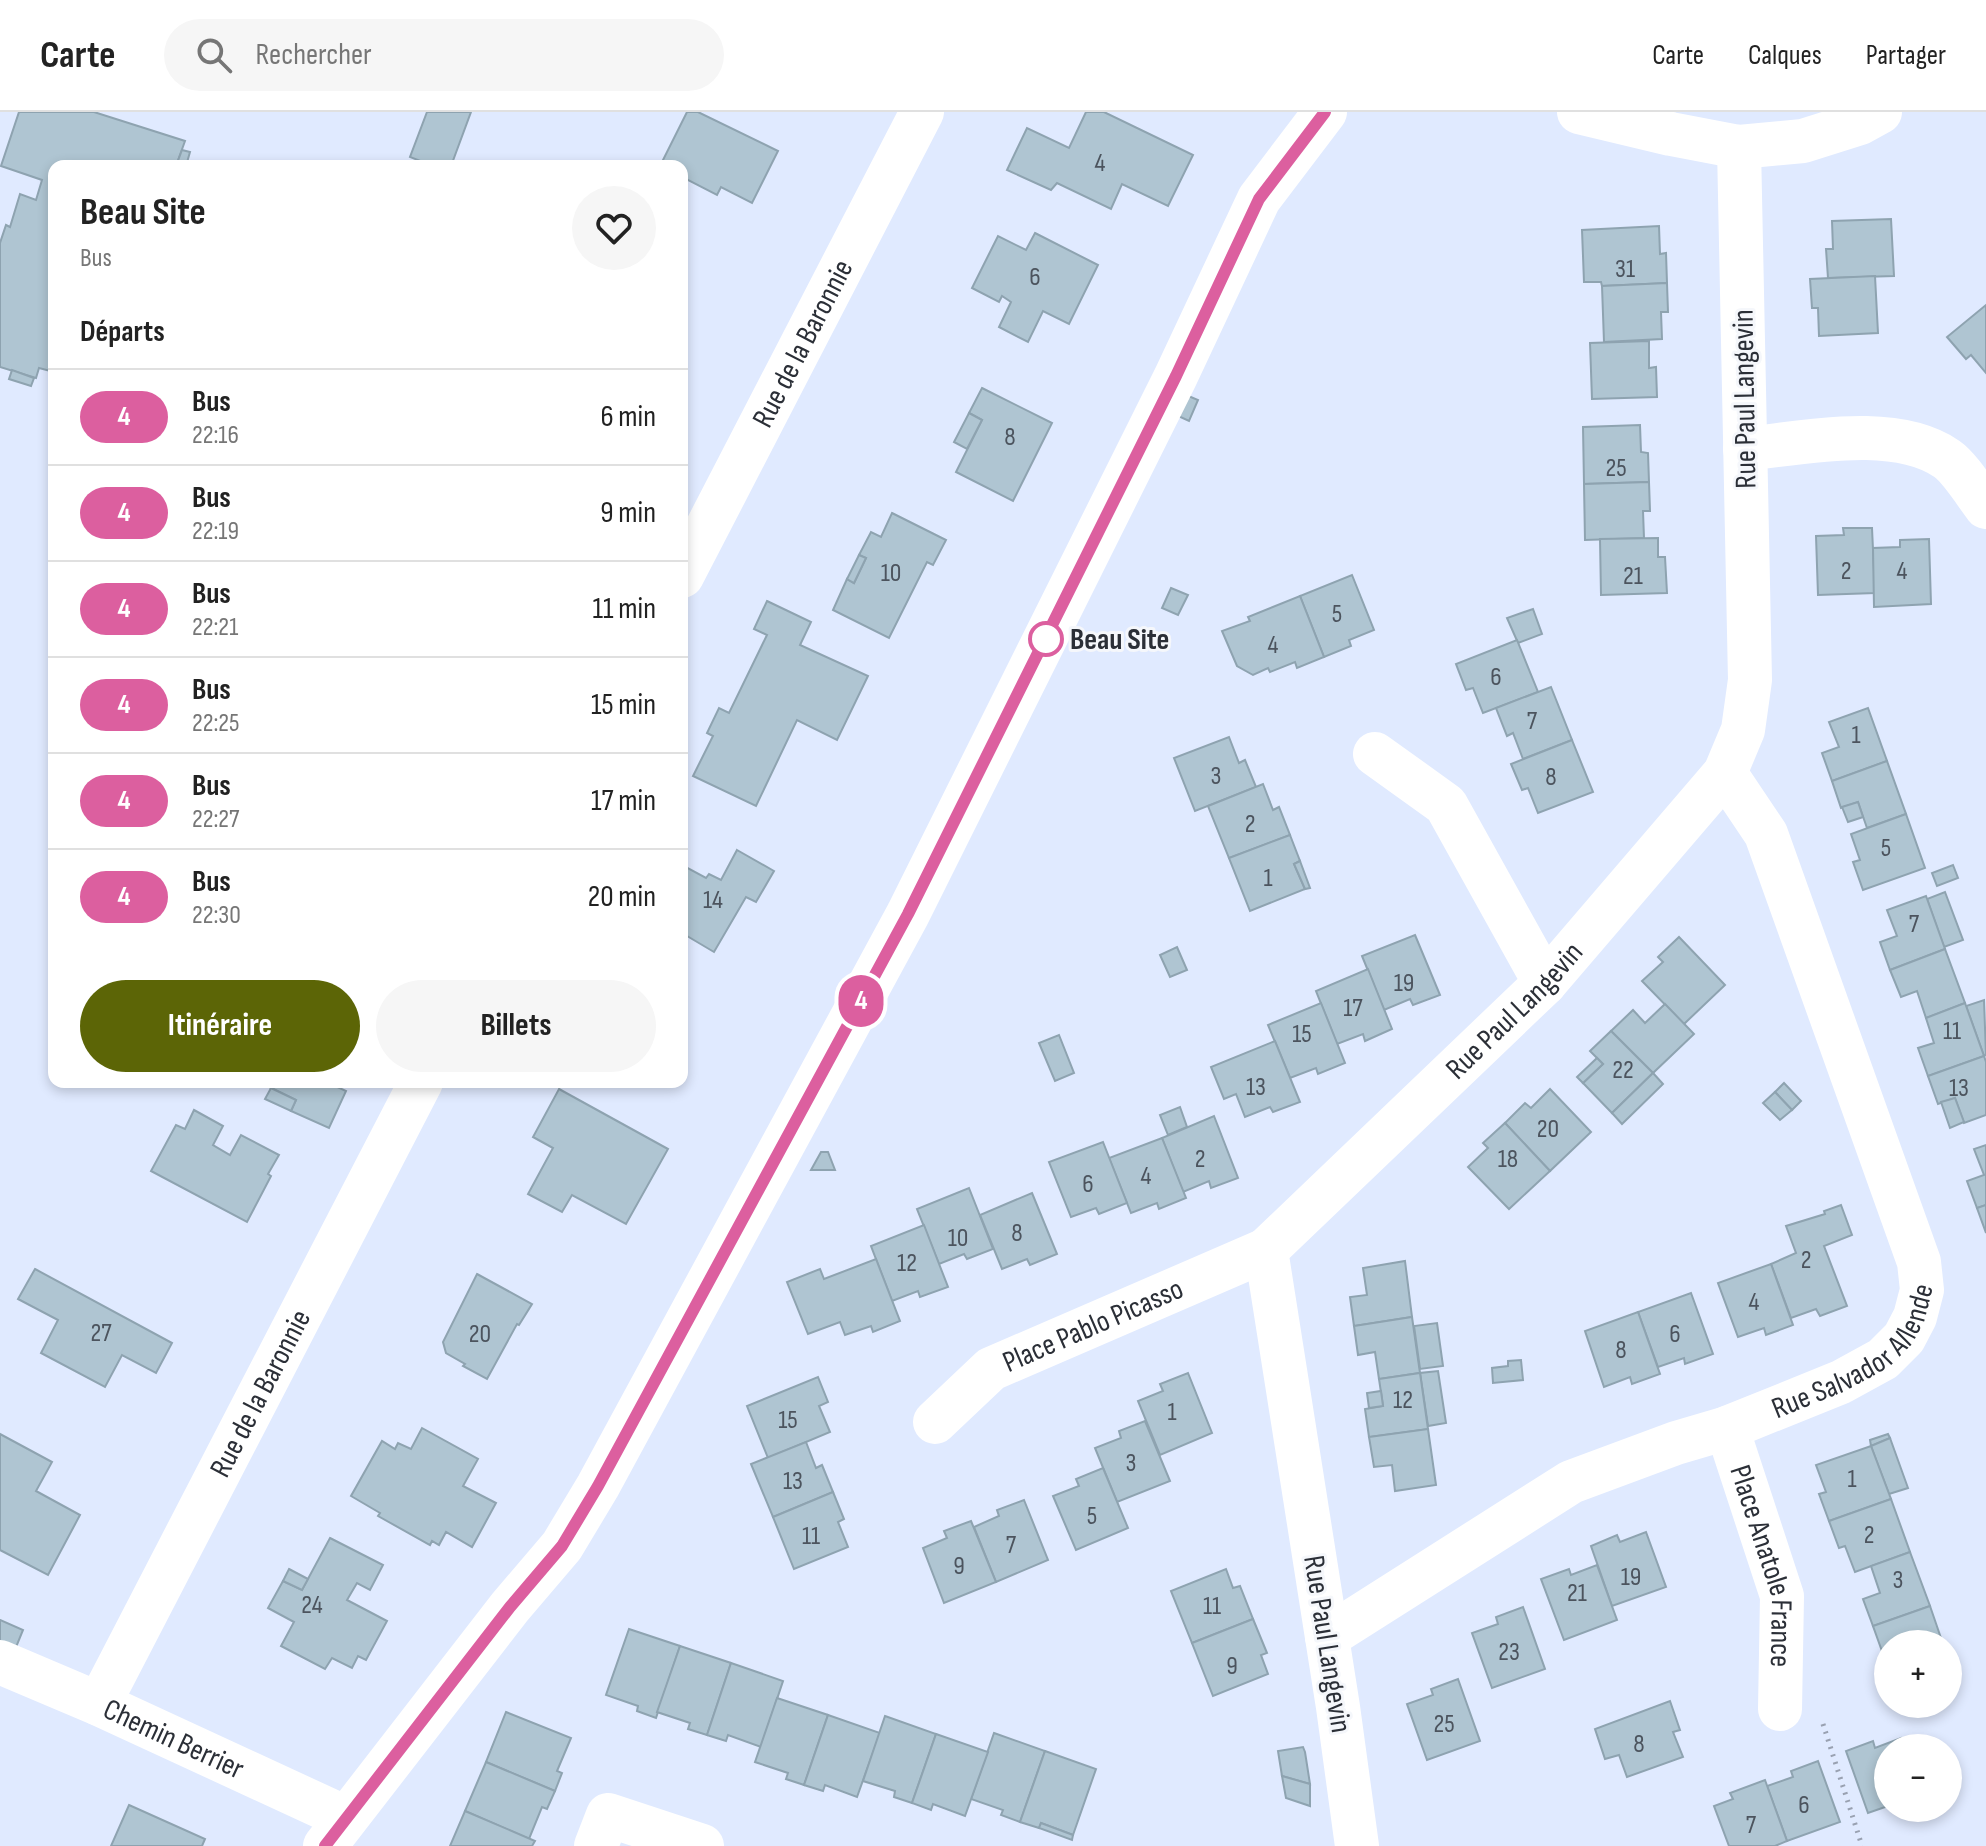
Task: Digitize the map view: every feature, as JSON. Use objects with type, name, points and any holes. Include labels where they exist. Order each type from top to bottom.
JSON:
[{"type":"street","name":"Rue de la Baronnie","points":[[688,564],[922,112]]},
{"type":"street","points":[[336,1832],[510,1607],[562,1546],[598,1486],[908,914],[1156,418],[1259,199],[1325,112]]},
{"type":"street","points":[[1579,112],[1739,147],[1803,141],[1860,123],[1880,112]]},
{"type":"street","name":"Rue Paul Langevin","points":[[1357,1846],[1266,1250],[1545,983],[1725,773],[1743,730],[1750,680],[1739,147]]},
{"type":"street","points":[[1745,449],[1864,438],[1911,443],[1948,459],[1986,507]]},
{"type":"street","points":[[1375,754],[1446,805],[1545,983]]},
{"type":"street","name":"Rue Salvador Allende","points":[[1327,1637],[1571,1482],[1676,1443],[1727,1428],[1841,1382],[1883,1359],[1904,1338],[1915,1317],[1922,1290],[1919,1262],[1766,834],[1725,773]]},
{"type":"street","name":"Rue de la Baronnie","points":[[99,1704],[418,1088]]},
{"type":"street","name":"Place Pablo Picasso","points":[[935,1422],[991,1369],[1266,1250]]},
{"type":"street","name":"Place Anatole France","points":[[1727,1428],[1782,1596],[1801,1713]]},
{"type":"street","name":"Chemin Berrier","points":[[0,1662],[99,1704],[336,1832]]},
{"type":"street","points":[[596,1846],[608,1815],[702,1846]]},
{"type":"path","points":[[1801,1713],[1862,1846]]},
{"type":"building","points":[[19,112],[94,112],[185,141],[178,160],[48,160],[48,370],[39,368],[36,378],[0,367],[0,243],[6,225],[10,227],[20,194],[36,200],[42,180],[1,166]]},
{"type":"building","points":[[427,112],[471,112],[453,160],[418,160],[410,157]]},
{"type":"building","points":[[687,112],[698,112],[778,151],[752,203],[721,187],[717,195],[688,180],[688,160],[663,160]]},
{"type":"building","points":[[1086,112],[1104,112],[1193,155],[1168,206],[1122,184],[1111,209],[1057,183],[1051,190],[1007,170],[1027,128],[1069,148]]},
{"type":"building","points":[[182,150],[190,152],[188,160],[178,160]]},
{"type":"building","points":[[1891,219],[1894,276],[1828,278],[1826,249],[1833,249],[1832,221]]},
{"type":"building","points":[[1659,226],[1660,254],[1666,253],[1667,283],[1602,286],[1601,282],[1584,282],[1582,230]]},
{"type":"building","points":[[1035,233],[1098,265],[1069,324],[1043,311],[1028,342],[999,327],[1011,302],[1002,296],[999,302],[972,288],[998,236],[1026,250]]},
{"type":"building","points":[[1875,276],[1878,333],[1819,336],[1818,308],[1812,308],[1810,279]]},
{"type":"building","points":[[1667,283],[1668,312],[1661,312],[1662,339],[1604,342],[1602,286]]},
{"type":"building","points":[[1986,305],[1986,373],[1971,355],[1966,359],[1947,337]]},
{"type":"building","points":[[1649,341],[1649,368],[1656,367],[1657,397],[1592,399],[1590,343]]},
{"type":"building","points":[[12,370],[34,378],[31,386],[9,379]]},
{"type":"building","points":[[982,388],[1052,423],[1013,501],[956,472],[982,420],[969,413]]},
{"type":"building","points":[[1186,395],[1198,400],[1189,421],[1176,415]]},
{"type":"building","points":[[969,413],[982,420],[967,449],[954,442]]},
{"type":"building","points":[[1640,425],[1641,452],[1648,453],[1649,482],[1584,484],[1583,427]]},
{"type":"building","points":[[1649,482],[1650,511],[1643,511],[1644,538],[1585,540],[1584,484]]},
{"type":"building","points":[[892,513],[946,540],[933,565],[927,562],[889,638],[833,610],[847,579],[854,583],[866,558],[859,555],[871,532],[881,537]]},
{"type":"building","points":[[1843,528],[1872,528],[1875,593],[1818,595],[1816,536],[1844,535]]},
{"type":"building","points":[[1658,538],[1658,557],[1665,557],[1667,593],[1601,595],[1600,539]]},
{"type":"building","points":[[1929,539],[1931,604],[1874,607],[1873,548],[1900,547],[1900,540]]},
{"type":"building","points":[[859,555],[866,558],[854,583],[847,579]]},
{"type":"building","points":[[1352,575],[1374,630],[1349,640],[1351,646],[1324,657],[1300,596]]},
{"type":"building","points":[[1171,588],[1188,595],[1178,615],[1162,608]]},
{"type":"building","points":[[1300,596],[1324,657],[1297,668],[1295,662],[1253,675],[1237,666],[1222,631]]},
{"type":"building","points":[[767,601],[811,622],[800,645],[868,676],[837,740],[797,720],[756,806],[693,776],[713,736],[707,733],[719,708],[729,713],[767,635],[754,629]]},
{"type":"building","points":[[1533,609],[1542,634],[1518,643],[1507,618]]},
{"type":"building","points":[[1517,640],[1538,692],[1483,713],[1473,688],[1466,690],[1456,664]]},
{"type":"building","points":[[1551,687],[1572,740],[1523,759],[1513,733],[1507,736],[1496,708]]},
{"type":"building","points":[[1868,708],[1887,761],[1832,781],[1822,753],[1839,747],[1829,722]]},
{"type":"building","points":[[1229,737],[1239,763],[1245,760],[1256,787],[1195,811],[1174,758]]},
{"type":"building","points":[[1572,740],[1593,792],[1538,813],[1528,788],[1522,790],[1511,764]]},
{"type":"building","points":[[1887,761],[1906,814],[1867,828],[1858,802],[1841,808],[1832,781]]},
{"type":"building","points":[[1263,784],[1273,810],[1279,807],[1290,835],[1229,858],[1208,806]]},
{"type":"building","points":[[1858,802],[1863,817],[1848,822],[1842,807]]},
{"type":"building","points":[[1906,814],[1925,868],[1863,890],[1853,862],[1860,860],[1851,834]]},
{"type":"building","points":[[1290,835],[1300,861],[1294,864],[1305,889],[1250,911],[1229,858]]},
{"type":"building","points":[[737,850],[774,871],[756,902],[746,897],[714,952],[688,937],[688,868],[706,878],[709,874],[721,880]]},
{"type":"building","points":[[1300,861],[1310,888],[1305,889],[1294,864]]},
{"type":"building","points":[[1953,865],[1958,878],[1937,886],[1932,873]]},
{"type":"building","points":[[1945,892],[1963,940],[1944,947],[1927,899]]},
{"type":"building","points":[[1926,896],[1945,949],[1890,970],[1880,942],[1897,936],[1887,910]]},
{"type":"building","points":[[1415,935],[1440,995],[1413,1005],[1410,999],[1384,1010],[1362,956]]},
{"type":"building","points":[[1679,937],[1725,985],[1684,1024],[1642,981],[1663,962],[1658,957]]},
{"type":"building","points":[[1177,947],[1187,970],[1170,977],[1160,955]]},
{"type":"building","points":[[1945,949],[1965,1003],[1926,1018],[1917,991],[1901,997],[1890,970]]},
{"type":"building","points":[[1368,969],[1392,1029],[1365,1041],[1363,1034],[1337,1044],[1316,991]]},
{"type":"building","points":[[1984,1000],[1986,1055],[1984,1056],[1966,1006]]},
{"type":"building","points":[[1321,1003],[1345,1063],[1318,1074],[1316,1068],[1290,1078],[1268,1025]]},
{"type":"building","points":[[1965,1003],[1984,1056],[1928,1076],[1918,1048],[1934,1043],[1926,1018]]},
{"type":"building","points":[[1665,1004],[1694,1034],[1653,1073],[1611,1031],[1633,1010],[1645,1023]]},
{"type":"building","points":[[1611,1031],[1653,1073],[1612,1113],[1583,1083],[1603,1064],[1590,1051]]},
{"type":"building","points":[[1059,1035],[1074,1073],[1055,1081],[1039,1043]]},
{"type":"building","points":[[1275,1041],[1300,1102],[1273,1112],[1270,1107],[1245,1117],[1236,1094],[1224,1099],[1211,1067]]},
{"type":"building","points":[[1984,1056],[1986,1115],[1964,1123],[1955,1098],[1938,1104],[1928,1076]]},
{"type":"building","points":[[1597,1058],[1603,1064],[1583,1083],[1577,1077]]},
{"type":"building","points":[[1653,1073],[1663,1084],[1622,1124],[1612,1113]]},
{"type":"building","points":[[1784,1083],[1801,1101],[1792,1110],[1775,1092]]},
{"type":"building","points":[[271,1088],[339,1088],[346,1091],[329,1128],[291,1111],[296,1100]]},
{"type":"building","points":[[271,1088],[296,1100],[291,1111],[265,1099]]},
{"type":"building","points":[[559,1089],[668,1149],[626,1224],[572,1195],[562,1212],[528,1194],[553,1148],[533,1137]]},
{"type":"building","points":[[1550,1089],[1591,1132],[1550,1171],[1505,1123],[1525,1103],[1531,1108]]},
{"type":"building","points":[[1775,1092],[1792,1110],[1780,1120],[1763,1103]]},
{"type":"building","points":[[1955,1098],[1964,1122],[1950,1128],[1941,1102]]},
{"type":"building","points":[[1180,1107],[1187,1127],[1168,1135],[1160,1115]]},
{"type":"building","points":[[194,1110],[223,1126],[213,1145],[230,1155],[241,1135],[279,1155],[247,1222],[151,1171],[176,1125],[185,1129]]},
{"type":"building","points":[[1214,1116],[1238,1178],[1211,1188],[1209,1181],[1183,1192],[1162,1138]]},
{"type":"building","points":[[1505,1123],[1550,1171],[1509,1209],[1468,1167],[1488,1148],[1483,1143]]},
{"type":"building","points":[[1162,1138],[1186,1198],[1159,1209],[1157,1203],[1131,1213],[1109,1158]]},
{"type":"building","points":[[1103,1142],[1127,1203],[1099,1214],[1096,1208],[1071,1217],[1049,1162]]},
{"type":"building","points":[[1986,1145],[1986,1205],[1977,1208],[1967,1181],[1984,1175],[1974,1149]]},
{"type":"building","points":[[821,1152],[828,1152],[835,1170],[811,1170]]},
{"type":"building","points":[[969,1188],[993,1249],[967,1259],[964,1254],[939,1264],[917,1209]]},
{"type":"building","points":[[1032,1193],[1057,1254],[1030,1265],[1027,1259],[1002,1269],[980,1215]]},
{"type":"building","points":[[1841,1205],[1852,1235],[1824,1246],[1847,1306],[1820,1316],[1816,1309],[1791,1318],[1771,1264],[1796,1253],[1786,1226],[1825,1214],[1824,1211]]},
{"type":"building","points":[[1986,1205],[1986,1233],[1977,1208]]},
{"type":"building","points":[[924,1225],[948,1287],[920,1297],[918,1291],[892,1301],[871,1246]]},
{"type":"building","points":[[876,1259],[900,1321],[873,1332],[871,1326],[845,1335],[840,1322],[808,1334],[787,1282],[820,1269],[824,1279]]},
{"type":"building","points":[[1405,1261],[1412,1317],[1354,1326],[1350,1297],[1367,1295],[1363,1268]]},
{"type":"building","points":[[1771,1264],[1793,1325],[1766,1335],[1764,1328],[1738,1337],[1718,1283]]},
{"type":"building","points":[[35,1269],[172,1343],[156,1373],[122,1355],[105,1387],[41,1353],[58,1320],[18,1299]]},
{"type":"building","points":[[477,1274],[532,1304],[517,1324],[487,1379],[446,1353],[443,1342]]},
{"type":"building","points":[[1691,1293],[1713,1354],[1685,1364],[1684,1358],[1658,1367],[1638,1312]]},
{"type":"building","points":[[1638,1312],[1660,1374],[1632,1384],[1630,1377],[1604,1387],[1585,1331]]},
{"type":"building","points":[[1412,1317],[1420,1373],[1379,1379],[1375,1352],[1358,1355],[1354,1326]]},
{"type":"building","points":[[1437,1323],[1443,1366],[1420,1369],[1414,1326]]},
{"type":"building","points":[[1521,1360],[1523,1380],[1493,1383],[1492,1368],[1508,1366],[1508,1361]]},
{"type":"building","points":[[1438,1371],[1446,1423],[1428,1426],[1420,1373]]},
{"type":"building","points":[[1188,1373],[1212,1433],[1160,1455],[1138,1401],[1163,1391],[1160,1384]]},
{"type":"building","points":[[1420,1373],[1428,1429],[1369,1437],[1365,1409],[1383,1406],[1379,1379]]},
{"type":"building","points":[[818,1377],[828,1402],[819,1406],[830,1432],[768,1458],[747,1406]]},
{"type":"building","points":[[1381,1391],[1383,1406],[1369,1408],[1367,1393]]},
{"type":"building","points":[[1145,1421],[1170,1481],[1117,1502],[1095,1448],[1121,1438],[1119,1431]]},
{"type":"building","points":[[422,1428],[478,1459],[463,1486],[496,1503],[472,1547],[446,1532],[439,1545],[432,1541],[430,1545],[378,1516],[380,1513],[351,1496],[382,1441],[395,1449],[398,1443],[411,1449]]},
{"type":"building","points":[[1428,1429],[1436,1485],[1395,1491],[1392,1465],[1374,1467],[1369,1437]]},
{"type":"building","points":[[0,1434],[52,1462],[36,1491],[80,1515],[48,1575],[0,1550]]},
{"type":"building","points":[[1888,1434],[1890,1438],[1871,1446],[1870,1440]]},
{"type":"building","points":[[1890,1438],[1908,1488],[1889,1494],[1871,1446]]},
{"type":"building","points":[[806,1442],[816,1468],[822,1465],[833,1492],[773,1517],[751,1464]]},
{"type":"building","points":[[1871,1446],[1891,1499],[1829,1521],[1819,1494],[1826,1492],[1816,1465]]},
{"type":"building","points":[[1103,1468],[1128,1528],[1076,1550],[1053,1496],[1079,1486],[1076,1479]]},
{"type":"building","points":[[833,1492],[844,1519],[838,1522],[848,1547],[794,1569],[773,1517]]},
{"type":"building","points":[[1891,1499],[1910,1552],[1855,1572],[1845,1546],[1839,1548],[1829,1521]]},
{"type":"building","points":[[1024,1500],[1048,1560],[996,1582],[974,1527],[999,1516],[997,1510]]},
{"type":"building","points":[[971,1521],[996,1582],[944,1603],[923,1548],[947,1538],[944,1531]]},
{"type":"building","points":[[1646,1532],[1666,1587],[1612,1606],[1591,1546],[1617,1535],[1620,1542]]},
{"type":"building","points":[[330,1538],[383,1565],[370,1590],[357,1583],[347,1600],[387,1621],[366,1660],[358,1656],[352,1668],[332,1658],[325,1669],[281,1646],[294,1622],[268,1608],[283,1581],[302,1590]]},
{"type":"building","points":[[1910,1552],[1930,1606],[1873,1626],[1863,1599],[1880,1593],[1871,1566]]},
{"type":"building","points":[[1597,1565],[1617,1620],[1564,1640],[1541,1579],[1569,1569],[1571,1575]]},
{"type":"building","points":[[289,1569],[308,1579],[302,1590],[283,1581]]},
{"type":"building","points":[[1226,1569],[1233,1588],[1240,1586],[1253,1619],[1192,1643],[1171,1591]]},
{"type":"building","points":[[1930,1606],[1938,1630],[1874,1630],[1873,1626]]},
{"type":"building","points":[[1523,1607],[1545,1669],[1492,1688],[1472,1633],[1498,1624],[1496,1617]]},
{"type":"building","points":[[1253,1619],[1267,1653],[1261,1655],[1268,1674],[1213,1696],[1192,1643]]},
{"type":"building","points":[[0,1620],[23,1630],[12,1657],[0,1652]]},
{"type":"building","points":[[629,1629],[680,1646],[656,1718],[637,1711],[638,1706],[606,1695]]},
{"type":"building","points":[[680,1646],[731,1663],[707,1735],[688,1729],[690,1723],[657,1712]]},
{"type":"building","points":[[731,1663],[783,1681],[761,1747],[728,1735],[726,1741],[707,1735]]},
{"type":"building","points":[[1458,1679],[1480,1741],[1427,1760],[1407,1704],[1433,1695],[1431,1689]]},
{"type":"building","points":[[777,1698],[828,1715],[804,1785],[786,1779],[788,1773],[755,1762]]},
{"type":"building","points":[[1670,1701],[1680,1730],[1673,1732],[1683,1757],[1627,1777],[1619,1755],[1605,1759],[1595,1729]]},
{"type":"building","points":[[506,1712],[571,1738],[557,1771],[562,1773],[555,1791],[486,1762]]},
{"type":"building","points":[[828,1715],[880,1733],[857,1797],[825,1785],[823,1791],[804,1785]]},
{"type":"building","points":[[885,1716],[936,1734],[912,1803],[894,1797],[895,1791],[863,1781]]},
{"type":"building","points":[[994,1733],[1045,1751],[1020,1822],[1001,1815],[1003,1810],[971,1799]]},
{"type":"building","points":[[936,1734],[988,1752],[965,1816],[933,1804],[931,1810],[912,1803]]},
{"type":"building","points":[[1873,1741],[1874,1811],[1868,1813],[1846,1751]]},
{"type":"building","points":[[1303,1747],[1310,1784],[1282,1776],[1278,1751]]},
{"type":"building","points":[[1045,1751],[1096,1769],[1073,1835],[1041,1823],[1039,1828],[1020,1822]]},
{"type":"building","points":[[1818,1761],[1840,1822],[1787,1841],[1767,1786],[1793,1777],[1791,1771]]},
{"type":"building","points":[[486,1762],[555,1791],[547,1809],[542,1807],[529,1839],[465,1811]]},
{"type":"building","points":[[1282,1776],[1310,1784],[1310,1806],[1286,1798]]},
{"type":"building","points":[[1765,1780],[1787,1841],[1775,1846],[1729,1846],[1714,1806],[1733,1799],[1730,1793]]},
{"type":"building","points":[[129,1805],[205,1839],[202,1846],[111,1846]]},
{"type":"building","points":[[465,1811],[535,1841],[532,1846],[450,1846]]},
{"type":"building","points":[[1041,1823],[1073,1835],[1072,1840],[1039,1828]]},
{"type":"bus line","name":"4","points":[[325,1846],[510,1607],[562,1546],[598,1486],[908,914],[1176,376],[1259,199],[1325,112]]},
{"type":"place","name":"Beau Site","points":[[1046,639]]}]
